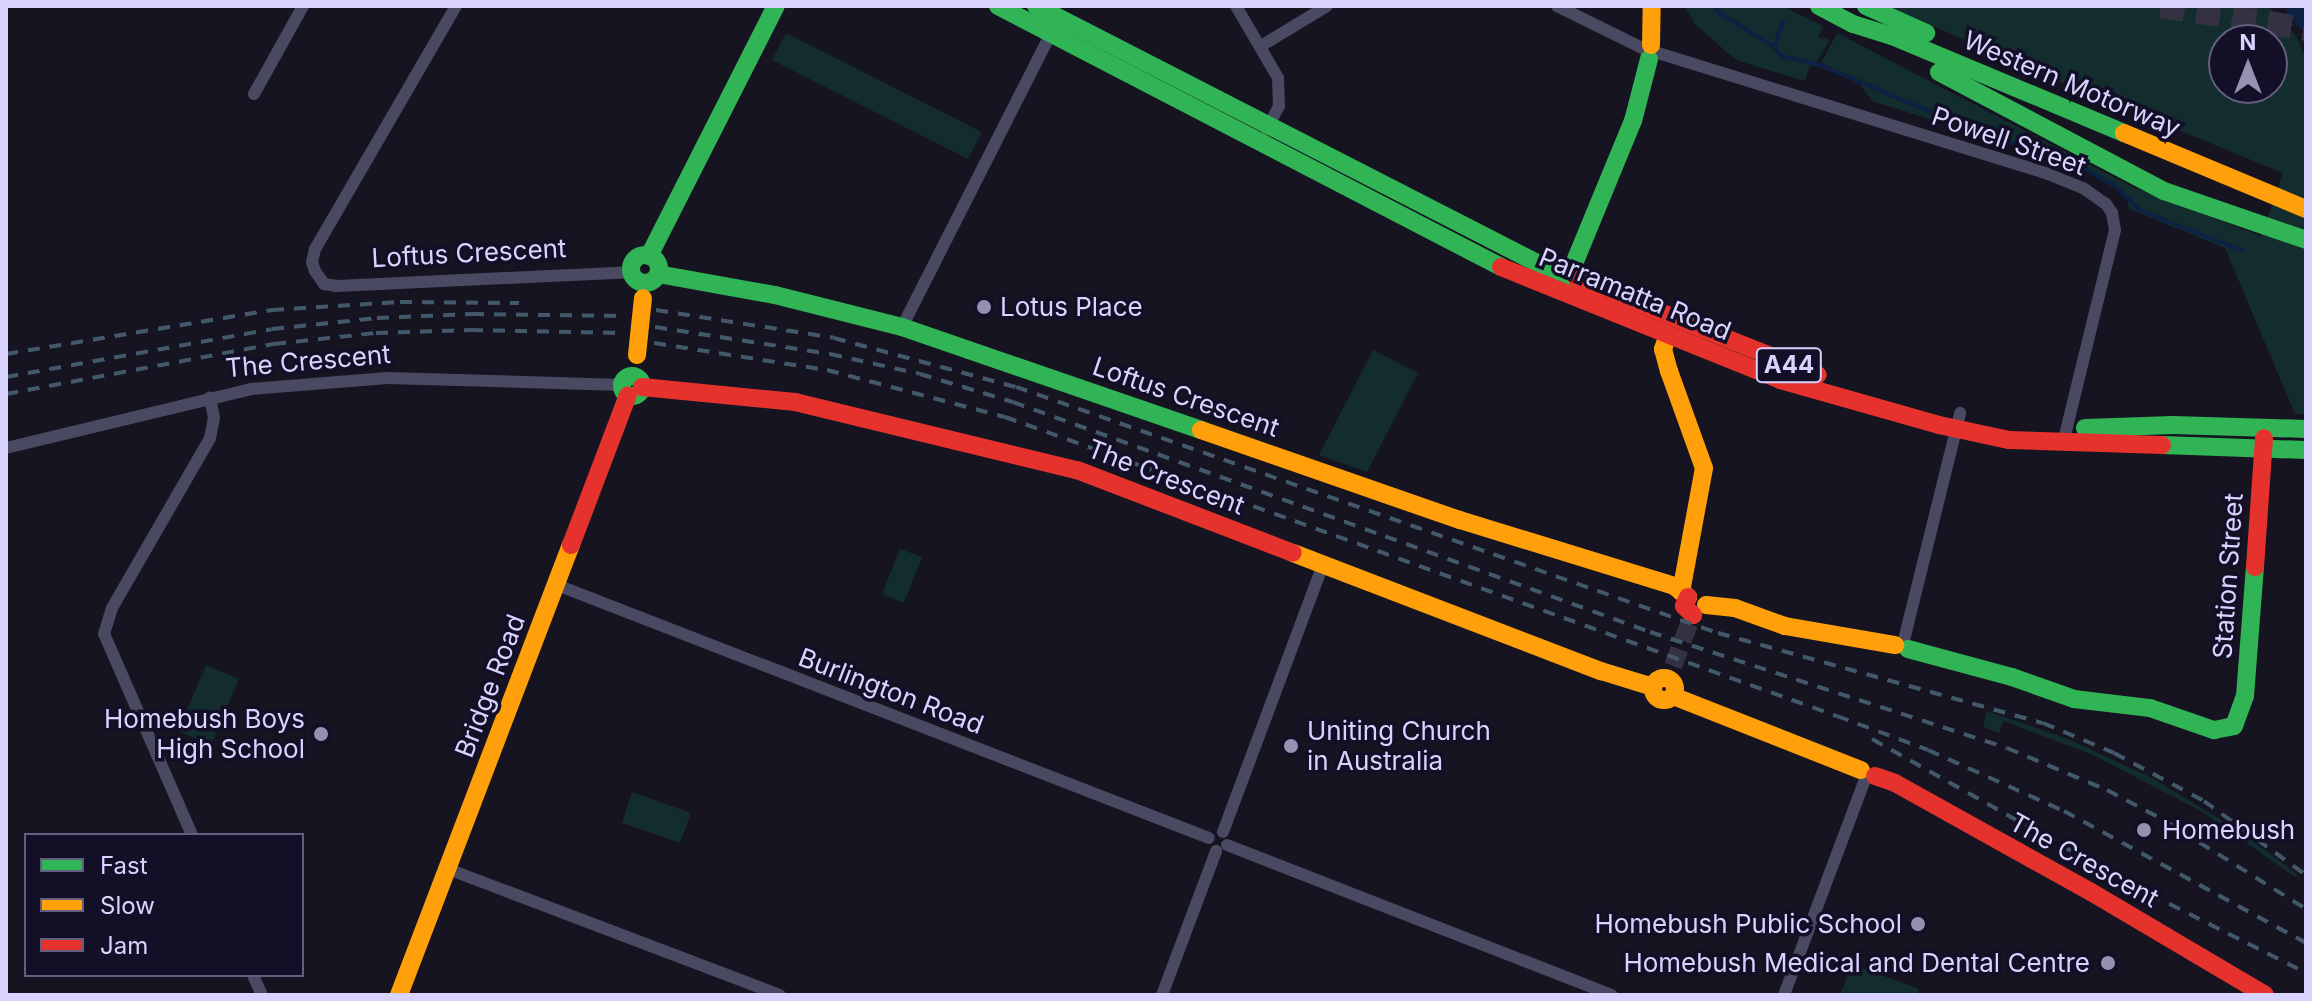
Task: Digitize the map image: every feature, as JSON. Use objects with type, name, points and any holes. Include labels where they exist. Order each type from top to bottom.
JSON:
[{"type":"main road","points":[[644,282],[658,265],[649,256],[656,237],[776,6]]},
{"type":"main road","name":"Parramatta Road","points":[[998,6],[1055,25],[1265,134],[1509,271],[1565,285],[1808,372],[1958,421]]},
{"type":"main road","name":"Parramatta Road","points":[[1036,6],[1055,25]]},
{"type":"main road","points":[[1565,285],[1633,121],[1651,51],[1652,6]]},
{"type":"main road","name":"Western Motorway","points":[[1819,6],[1853,24],[1892,36],[2242,175],[2306,191]]},
{"type":"main road","name":"Western Motorway","points":[[1866,6],[2242,175],[2306,209]]},
{"type":"main road","points":[[1853,24],[2140,179],[2264,228],[2306,240]]},
{"type":"main road","name":"Loftus Crescent","points":[[644,282],[775,295],[902,327],[1460,520],[1664,583],[1692,605],[1735,608],[1785,626],[1902,645],[2012,677],[2074,699],[2150,708],[2214,730],[2234,726]]},
{"type":"main road","name":"Bridge Road","points":[[399,995],[632,386],[644,282]]},
{"type":"main road","name":"Parramatta Road","points":[[1565,285],[1667,337],[1780,380],[1958,421],[2010,425],[2064,436],[2306,450]]},
{"type":"main road","points":[[1667,337],[1663,349],[1669,371],[1704,468],[1692,605]]},
{"type":"main road","name":"The Crescent","points":[[632,386],[795,402],[1039,459],[1105,480],[1323,564],[1667,682],[1867,775],[1895,783],[2091,892],[2265,995]]},
{"type":"main road","name":"Parramatta Road","points":[[2064,436],[2265,427],[2306,429]]},
{"type":"main road","name":"Station Street","points":[[2234,726],[2245,696],[2265,427]]},
{"type":"street","points":[[254,94],[303,6]]},
{"type":"street","name":"Loftus Crescent","points":[[456,6],[315,249],[312,262],[315,271],[324,284],[337,286],[644,282]]},
{"type":"street","points":[[1236,6],[1278,78],[1279,106],[1265,134]]},
{"type":"street","points":[[1261,46],[1327,6]]},
{"type":"street","name":"Powell Street","points":[[1557,6],[1651,51],[2048,174],[2083,188],[2106,204],[2112,213],[2115,230],[2064,436]]},
{"type":"street","points":[[902,327],[1055,25]]},
{"type":"street","name":"The Crescent","points":[[6,448],[251,389],[388,378],[632,386]]},
{"type":"street","points":[[191,833],[104,634],[112,608],[210,438],[214,418],[210,397]]},
{"type":"street","points":[[1902,645],[1958,421]]},
{"type":"street","points":[[1162,995],[1222,848],[1223,832],[1323,564]]},
{"type":"street","name":"Burlington Road","points":[[557,585],[1209,838]]},
{"type":"street","points":[[1784,995],[1867,775]]},
{"type":"street","points":[[1223,832],[1216,831],[1209,838],[1210,848],[1222,848],[1612,995]]},
{"type":"street","points":[[448,869],[780,995]]},
{"type":"green space","points":[[1684,6],[1782,6],[1823,26],[1818,37],[1830,40],[1814,66],[1810,66],[1805,81],[1736,60],[1695,24]]},
{"type":"green space","points":[[1887,6],[2269,6],[2285,24],[2208,24],[2208,104],[2288,104],[2288,27],[2297,37],[2306,59],[2306,414],[2295,414],[2225,248],[2129,209],[2127,198],[2117,186],[2075,162],[1979,131],[1821,63],[1837,33],[2135,188],[2261,236],[2283,173],[2044,75]]},
{"type":"green space","points":[[786,33],[982,132],[968,159],[772,60]]},
{"type":"green space","points":[[1860,84],[1980,135],[1872,101]]},
{"type":"green space","points":[[1373,350],[1418,373],[1367,472],[1319,455]]},
{"type":"green space","points":[[900,549],[922,557],[904,603],[882,594]]},
{"type":"green space","points":[[206,665],[239,679],[211,745],[178,731]]},
{"type":"green space","points":[[1987,711],[2068,739],[2152,778],[2238,830],[2297,874],[2295,877],[2201,811],[2093,755],[2004,721],[1999,733],[1983,727]]},
{"type":"green space","points":[[632,792],[691,813],[680,843],[622,823]]},
{"type":"green space","points":[[1852,964],[1919,989],[1917,995],[1840,995]]},
{"type":"waterway","points":[[1715,6],[1718,12],[1774,47],[1781,56],[1820,65],[1978,132],[2075,163],[2115,186],[2141,211],[2243,251]]},
{"type":"waterway","points":[[2298,6],[2306,16]]},
{"type":"waterway","points":[[1774,47],[1783,21]]},
{"type":"tunnel","points":[[2161,6],[2306,29]]},
{"type":"tunnel","points":[[1673,666],[1692,616]]},
{"type":"railway","points":[[6,354],[272,310],[400,302],[519,303]]},
{"type":"railway","points":[[656,310],[834,338],[1016,387],[1718,633],[2043,723],[2114,753],[2204,801],[2306,875]]},
{"type":"railway","points":[[6,377],[272,329],[377,318],[472,314],[626,316]]},
{"type":"railway","points":[[655,327],[830,354],[920,374],[1013,402],[1650,632],[2007,748],[2107,790],[2162,819],[2306,909]]},
{"type":"railway","points":[[6,394],[274,344],[376,333],[471,330],[624,333]]},
{"type":"railway","points":[[654,343],[827,370],[1005,417],[1837,716],[1928,750],[2064,811],[2306,943]]},
{"type":"railway","points":[[1872,739],[2130,884],[2306,973]]},
{"type":"traffic: fast","points":[[649,256],[776,6]]},
{"type":"traffic: fast","points":[[998,6],[1501,267]]},
{"type":"traffic: fast","points":[[1036,6],[1539,264],[1577,279]]},
{"type":"traffic: fast","points":[[1819,6],[1853,24],[1892,36],[2124,133]]},
{"type":"traffic: fast","points":[[1866,6],[1926,33]]},
{"type":"traffic: fast","points":[[1564,288],[1633,121],[1649,59]]},
{"type":"traffic: fast","points":[[1939,72],[2164,191],[2306,240]]},
{"type":"traffic: fast","points":[[645,255],[655,259],[659,269],[655,279],[645,283],[635,279],[631,269],[635,259],[645,255]]},
{"type":"traffic: fast","points":[[658,274],[775,295],[902,327],[1201,430]]},
{"type":"traffic: fast","points":[[632,376],[639,379],[642,386],[639,393],[632,396],[625,393],[622,386],[625,379],[632,376]]},
{"type":"traffic: fast","points":[[2085,428],[2173,425],[2306,429]]},
{"type":"traffic: fast","points":[[2162,445],[2306,450]]},
{"type":"traffic: fast","points":[[1908,649],[2012,677],[2074,699],[2150,708],[2214,730],[2234,726],[2245,696],[2255,567]]},
{"type":"traffic: slow","points":[[1651,45],[1652,6]]},
{"type":"traffic: slow","points":[[2124,133],[2306,209]]},
{"type":"traffic: slow","points":[[637,355],[643,298]]},
{"type":"traffic: slow","points":[[1667,337],[1663,349],[1669,371],[1704,468],[1681,592]]},
{"type":"traffic: slow","points":[[1201,430],[1460,520],[1674,586],[1688,597]]},
{"type":"traffic: slow","points":[[399,995],[571,545]]},
{"type":"traffic: slow","points":[[1293,553],[1601,671],[1653,687]]},
{"type":"traffic: slow","points":[[1706,605],[1735,608],[1785,626],[1895,645]]},
{"type":"traffic: slow","points":[[1660,678],[1668,678],[1675,689],[1668,700],[1660,700],[1653,693],[1653,685],[1660,678]]},
{"type":"traffic: slow","points":[[1673,696],[1861,770]]},
{"type":"traffic: jam","points":[[1501,267],[1780,380],[1939,425],[2009,440],[2162,445]]},
{"type":"traffic: jam","points":[[1577,279],[1818,375]]},
{"type":"traffic: jam","points":[[642,387],[795,402],[1077,470],[1293,553]]},
{"type":"traffic: jam","points":[[571,545],[628,395]]},
{"type":"traffic: jam","points":[[2255,567],[2264,438]]},
{"type":"traffic: jam","points":[[1688,597],[1684,606],[1693,615]]},
{"type":"traffic: jam","points":[[1875,776],[1895,783],[2091,892],[2265,995]]},
{"type":"place","name":"Lotus Place","points":[[984,307]]},
{"type":"place","name":"Homebush Boys High School","points":[[321,734]]},
{"type":"place","name":"Uniting Church in Australia","points":[[1291,746]]},
{"type":"place","name":"Homebush","points":[[2144,830]]},
{"type":"place","name":"Homebush Public School","points":[[1918,924]]},
{"type":"place","name":"Homebush Medical and Dental Centre","points":[[2108,963]]}]
